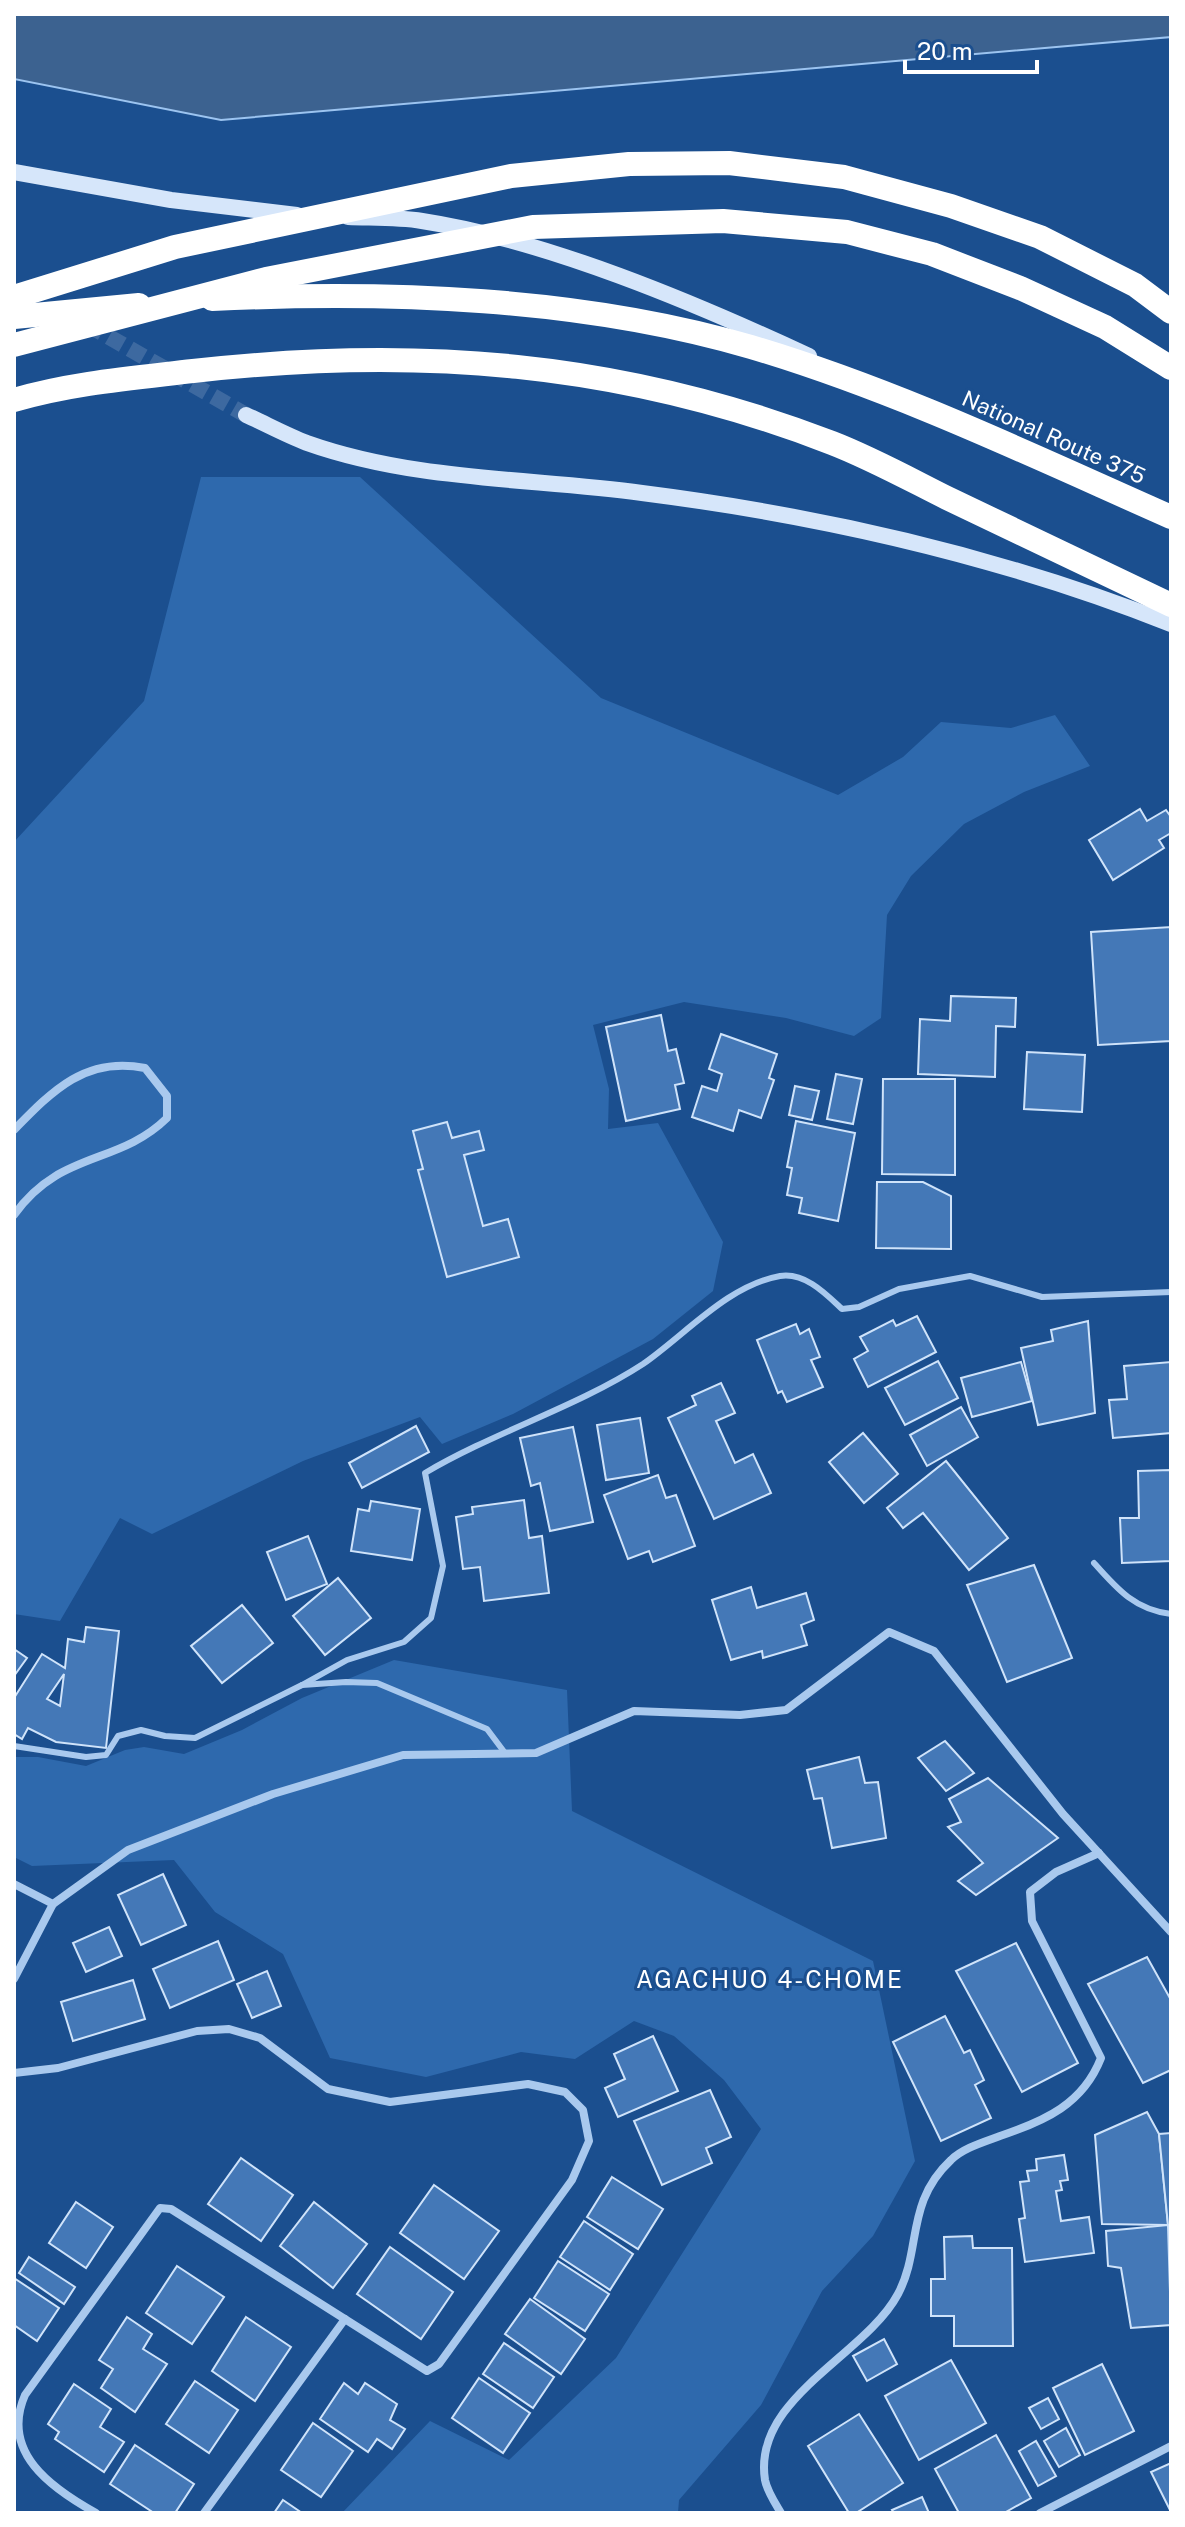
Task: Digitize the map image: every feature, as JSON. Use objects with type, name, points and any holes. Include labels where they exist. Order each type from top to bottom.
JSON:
[{"type":"highway","points":[[14,297],[175,247],[511,176],[629,164],[729,163],[844,177],[951,206],[1040,237],[1135,285],[1171,312]]},
{"type":"highway","points":[[14,345],[266,279],[533,227],[723,221],[847,232],[932,254],[1020,288],[1105,327],[1171,368]]},
{"type":"highway","name":"National Route 375","points":[[14,317],[207,299],[320,294],[524,304],[631,319],[748,346],[916,405],[1171,517]]},
{"type":"highway","points":[[14,400],[41,392],[156,376],[261,364],[372,358],[505,364],[626,382],[740,411],[834,444],[1171,605]]},
{"type":"street","points":[[14,172],[171,200],[284,214],[420,221],[501,239],[595,269],[740,324],[916,405]]},
{"type":"street","points":[[246,415],[306,442],[361,458],[484,477],[639,492],[742,507],[889,536],[1069,587],[1171,624]]},
{"type":"street","points":[[14,1130],[69,1080],[107,1065],[118,1063],[145,1068],[167,1096],[167,1118],[151,1134],[73,1164],[27,1196],[14,1215]]},
{"type":"street","points":[[14,1979],[53,1904],[128,1850],[273,1794],[403,1755],[536,1753],[634,1711],[740,1715],[786,1710],[889,1632],[934,1651],[1063,1814],[1171,1932]]},
{"type":"street","points":[[781,2513],[765,2483],[764,2460],[769,2436],[807,2387],[877,2322],[898,2293],[925,2194],[951,2158],[1062,2109],[1091,2084],[1101,2058],[1032,1921],[1030,1892],[1056,1872],[1099,1853]]},
{"type":"street","points":[[14,1884],[53,1904]]},
{"type":"street","points":[[14,2073],[58,2068],[197,2031],[229,2029],[260,2038],[328,2089],[390,2102],[528,2084],[565,2092],[583,2110],[589,2141],[572,2180],[439,2364],[427,2371],[171,2209],[160,2208],[25,2395],[14,2416],[20,2446],[41,2476],[96,2513]]},
{"type":"street","points":[[204,2513],[345,2319]]},
{"type":"street","points":[[1040,2513],[1171,2446]]},
{"type":"lane","points":[[14,1746],[86,1757],[106,1755],[118,1736],[141,1730],[195,1738],[347,1660],[404,1642],[431,1618],[443,1566],[425,1473],[467,1448],[642,1364],[756,1284],[783,1275],[814,1283],[842,1309],[859,1307],[899,1289],[970,1276],[1042,1297],[1171,1292]]},
{"type":"lane","points":[[1094,1563],[1116,1588],[1139,1607],[1171,1614]]},
{"type":"lane","points":[[302,1685],[377,1683],[487,1729],[505,1753]]},
{"type":"shaded area","points":[[14,14],[1171,14],[1171,37],[221,120],[14,79]]},
{"type":"shaded area","points":[[201,477],[360,477],[601,698],[838,795],[903,757],[941,722],[1011,728],[1055,715],[1090,766],[1024,792],[964,824],[911,876],[887,915],[881,1018],[854,1036],[786,1018],[684,1002],[593,1025],[609,1089],[608,1129],[658,1123],[723,1242],[713,1291],[653,1339],[513,1414],[442,1444],[420,1417],[303,1461],[152,1534],[120,1518],[60,1621],[14,1614],[14,842],[144,701]]},
{"type":"shaded area","points":[[394,1660],[567,1690],[572,1811],[873,1961],[915,2161],[873,2236],[822,2291],[761,2405],[679,2500],[678,2513],[342,2513],[430,2421],[509,2460],[616,2358],[761,2129],[724,2080],[674,2036],[634,2021],[575,2059],[521,2052],[426,2077],[330,2058],[283,1954],[215,1912],[174,1860],[32,1866],[14,1857],[14,1757],[38,1757],[86,1766],[125,1750],[144,1747],[184,1754],[242,1730],[302,1698]]},
{"type":"building","points":[[1140,809],[1147,821],[1166,810],[1171,817],[1171,833],[1159,840],[1164,848],[1113,880],[1089,840]]},
{"type":"building","points":[[1171,927],[1171,1041],[1098,1045],[1091,932]]},
{"type":"building","points":[[951,996],[1016,998],[1015,1027],[996,1026],[995,1077],[918,1074],[920,1019],[950,1021]]},
{"type":"building","points":[[661,1015],[668,1051],[676,1049],[684,1083],[675,1085],[680,1109],[626,1121],[606,1027]]},
{"type":"building","points":[[721,1034],[777,1054],[769,1078],[774,1080],[761,1118],[739,1110],[733,1131],[692,1117],[702,1086],[717,1091],[722,1074],[709,1069]]},
{"type":"building","points":[[1027,1052],[1085,1055],[1082,1112],[1024,1109]]},
{"type":"building","points":[[836,1074],[862,1079],[853,1124],[827,1119]]},
{"type":"building","points":[[883,1079],[955,1079],[955,1175],[882,1174]]},
{"type":"building","points":[[795,1086],[819,1091],[812,1120],[789,1115]]},
{"type":"building","points":[[796,1121],[855,1133],[838,1221],[799,1213],[802,1198],[787,1195],[792,1168],[787,1167]]},
{"type":"building","points":[[447,1122],[452,1138],[479,1131],[484,1150],[464,1155],[483,1226],[508,1219],[519,1257],[447,1277],[418,1170],[423,1169],[413,1131]]},
{"type":"building","points":[[877,1182],[923,1182],[951,1196],[951,1249],[876,1248]]},
{"type":"building","points":[[917,1316],[936,1352],[868,1387],[854,1359],[868,1351],[860,1337],[893,1320],[896,1326]]},
{"type":"building","points":[[1088,1321],[1095,1413],[1038,1425],[1021,1348],[1053,1341],[1051,1330]]},
{"type":"building","points":[[796,1324],[800,1334],[809,1329],[820,1357],[811,1360],[823,1387],[787,1402],[782,1391],[778,1393],[757,1340]]},
{"type":"building","points":[[938,1361],[958,1398],[905,1425],[885,1388]]},
{"type":"building","points":[[1021,1362],[1032,1401],[972,1417],[961,1378]]},
{"type":"building","points":[[1171,1362],[1171,1433],[1113,1438],[1109,1400],[1127,1399],[1124,1366]]},
{"type":"building","points":[[721,1383],[735,1413],[716,1421],[735,1463],[753,1454],[771,1493],[714,1519],[668,1418],[696,1405],[692,1396]]},
{"type":"building","points":[[961,1407],[978,1437],[927,1466],[910,1435]]},
{"type":"building","points":[[640,1418],[649,1473],[606,1480],[597,1425]]},
{"type":"building","points":[[416,1426],[429,1452],[362,1488],[349,1463]]},
{"type":"building","points":[[573,1427],[593,1522],[550,1531],[540,1483],[531,1486],[520,1438]]},
{"type":"building","points":[[863,1433],[898,1474],[864,1503],[829,1462]]},
{"type":"building","points":[[946,1461],[1008,1538],[969,1570],[923,1513],[903,1528],[887,1508]]},
{"type":"building","points":[[1171,1470],[1171,1561],[1122,1563],[1120,1518],[1139,1518],[1138,1471]]},
{"type":"building","points":[[658,1475],[666,1498],[676,1495],[695,1546],[653,1562],[649,1551],[628,1559],[604,1495]]},
{"type":"building","points":[[524,1500],[529,1538],[542,1536],[549,1593],[484,1601],[480,1567],[463,1569],[456,1517],[473,1514],[472,1507]]},
{"type":"building","points":[[371,1501],[420,1509],[412,1560],[351,1551],[358,1509],[369,1511]]},
{"type":"building","points":[[308,1536],[327,1584],[286,1600],[267,1552]]},
{"type":"building","points":[[1034,1565],[1072,1658],[1007,1682],[967,1585]]},
{"type":"building","points":[[338,1578],[371,1618],[325,1655],[293,1616]]},
{"type":"building","points":[[751,1587],[757,1608],[806,1593],[814,1620],[801,1625],[807,1645],[763,1658],[762,1651],[731,1660],[712,1600]]},
{"type":"building","points":[[242,1605],[273,1643],[222,1683],[191,1646]]},
{"type":"building","points":[[86,1627],[119,1631],[106,1748],[56,1742],[28,1728],[22,1739],[14,1734],[14,1698],[42,1654],[65,1668],[68,1639],[84,1642]],"holes":[[[64,1674],[60,1706],[47,1699]]]},
{"type":"building","points":[[14,1649],[27,1658],[14,1676]]},
{"type":"building","points":[[945,1741],[974,1773],[946,1791],[918,1758]]},
{"type":"building","points":[[859,1757],[865,1783],[878,1782],[886,1838],[832,1848],[822,1798],[814,1799],[807,1770]]},
{"type":"building","points":[[988,1778],[1058,1838],[976,1895],[958,1881],[983,1863],[948,1827],[961,1822],[949,1799]]},
{"type":"building","points":[[163,1874],[186,1925],[141,1945],[118,1895]]},
{"type":"building","points":[[109,1927],[122,1956],[86,1972],[73,1943]]},
{"type":"building","points":[[218,1941],[234,1980],[170,2008],[153,1969]]},
{"type":"building","points":[[1016,1943],[1078,2063],[1022,2092],[956,1971]]},
{"type":"building","points":[[1147,1957],[1171,2000],[1171,2070],[1143,2083],[1088,1984]]},
{"type":"building","points":[[267,1971],[281,2006],[252,2018],[237,1984]]},
{"type":"building","points":[[133,1980],[145,2019],[73,2041],[61,2002]]},
{"type":"building","points":[[945,2016],[964,2053],[970,2050],[984,2080],[975,2085],[991,2118],[941,2141],[893,2042]]},
{"type":"building","points":[[653,2036],[678,2091],[618,2117],[605,2088],[625,2079],[614,2054]]},
{"type":"building","points":[[710,2090],[731,2137],[706,2148],[712,2163],[662,2185],[634,2121]]},
{"type":"building","points":[[1147,2112],[1159,2134],[1168,2225],[1102,2224],[1095,2135]]},
{"type":"building","points":[[1171,2133],[1171,2225],[1168,2225],[1159,2134]]},
{"type":"building","points":[[1064,2155],[1068,2180],[1060,2181],[1062,2190],[1056,2191],[1061,2221],[1089,2217],[1094,2253],[1025,2262],[1019,2219],[1025,2218],[1020,2182],[1029,2181],[1027,2171],[1037,2170],[1036,2159]]},
{"type":"building","points":[[241,2158],[293,2195],[261,2241],[208,2204]]},
{"type":"building","points":[[612,2177],[663,2209],[638,2249],[587,2217]]},
{"type":"building","points":[[434,2185],[499,2231],[464,2279],[400,2233]]},
{"type":"building","points":[[76,2202],[113,2227],[86,2268],[49,2243]]},
{"type":"building","points":[[314,2202],[367,2244],[333,2288],[280,2246]]},
{"type":"building","points":[[584,2221],[633,2254],[610,2290],[560,2257]]},
{"type":"building","points":[[1168,2225],[1171,2325],[1131,2328],[1121,2268],[1108,2266],[1106,2231]]},
{"type":"building","points":[[972,2236],[973,2248],[1012,2248],[1013,2346],[954,2346],[954,2316],[931,2316],[931,2279],[945,2279],[944,2237]]},
{"type":"building","points":[[390,2247],[453,2292],[421,2339],[357,2294]]},
{"type":"building","points":[[29,2257],[75,2287],[64,2304],[19,2273]]},
{"type":"building","points":[[558,2261],[609,2294],[585,2331],[534,2298]]},
{"type":"building","points":[[177,2266],[224,2297],[192,2344],[146,2313]]},
{"type":"building","points":[[14,2278],[59,2308],[37,2341],[14,2325]]},
{"type":"building","points":[[530,2299],[585,2339],[561,2374],[505,2334]]},
{"type":"building","points":[[127,2317],[152,2334],[143,2349],[167,2364],[135,2412],[101,2388],[113,2369],[99,2360]]},
{"type":"building","points":[[246,2317],[291,2347],[255,2401],[212,2371]]},
{"type":"building","points":[[884,2339],[897,2364],[867,2381],[853,2356]]},
{"type":"building","points":[[504,2343],[554,2377],[533,2408],[483,2374]]},
{"type":"building","points":[[951,2360],[986,2423],[919,2460],[885,2396]]},
{"type":"building","points":[[1102,2364],[1134,2431],[1085,2455],[1053,2388]]},
{"type":"building","points":[[479,2378],[530,2413],[503,2453],[452,2418]]},
{"type":"building","points":[[195,2381],[238,2410],[209,2453],[166,2424]]},
{"type":"building","points":[[344,2383],[358,2394],[365,2383],[397,2404],[390,2420],[405,2429],[392,2449],[377,2439],[368,2452],[320,2419]]},
{"type":"building","points":[[74,2384],[111,2409],[100,2427],[124,2442],[104,2472],[55,2439],[59,2432],[48,2424]]},
{"type":"building","points":[[1048,2398],[1059,2419],[1041,2429],[1029,2408]]},
{"type":"building","points":[[859,2414],[903,2483],[856,2513],[849,2513],[808,2446]]},
{"type":"building","points":[[313,2423],[353,2451],[321,2497],[281,2470]]},
{"type":"building","points":[[1066,2428],[1080,2455],[1059,2467],[1044,2441]]},
{"type":"building","points":[[996,2435],[1031,2498],[1004,2513],[959,2513],[935,2469]]},
{"type":"building","points":[[1036,2441],[1056,2476],[1038,2486],[1019,2451]]},
{"type":"building","points":[[135,2445],[194,2484],[175,2513],[154,2513],[110,2484]]},
{"type":"building","points":[[1171,2463],[1171,2512],[1151,2472]]},
{"type":"building","points":[[922,2497],[929,2513],[894,2513],[892,2510]]},
{"type":"building","points":[[283,2500],[302,2513],[274,2513]]},
{"type":"tunnel","points":[[88,325],[246,415]]},
{"type":"district","name":"AGACHUO 4-CHOME","points":[[770,1979]]}]
